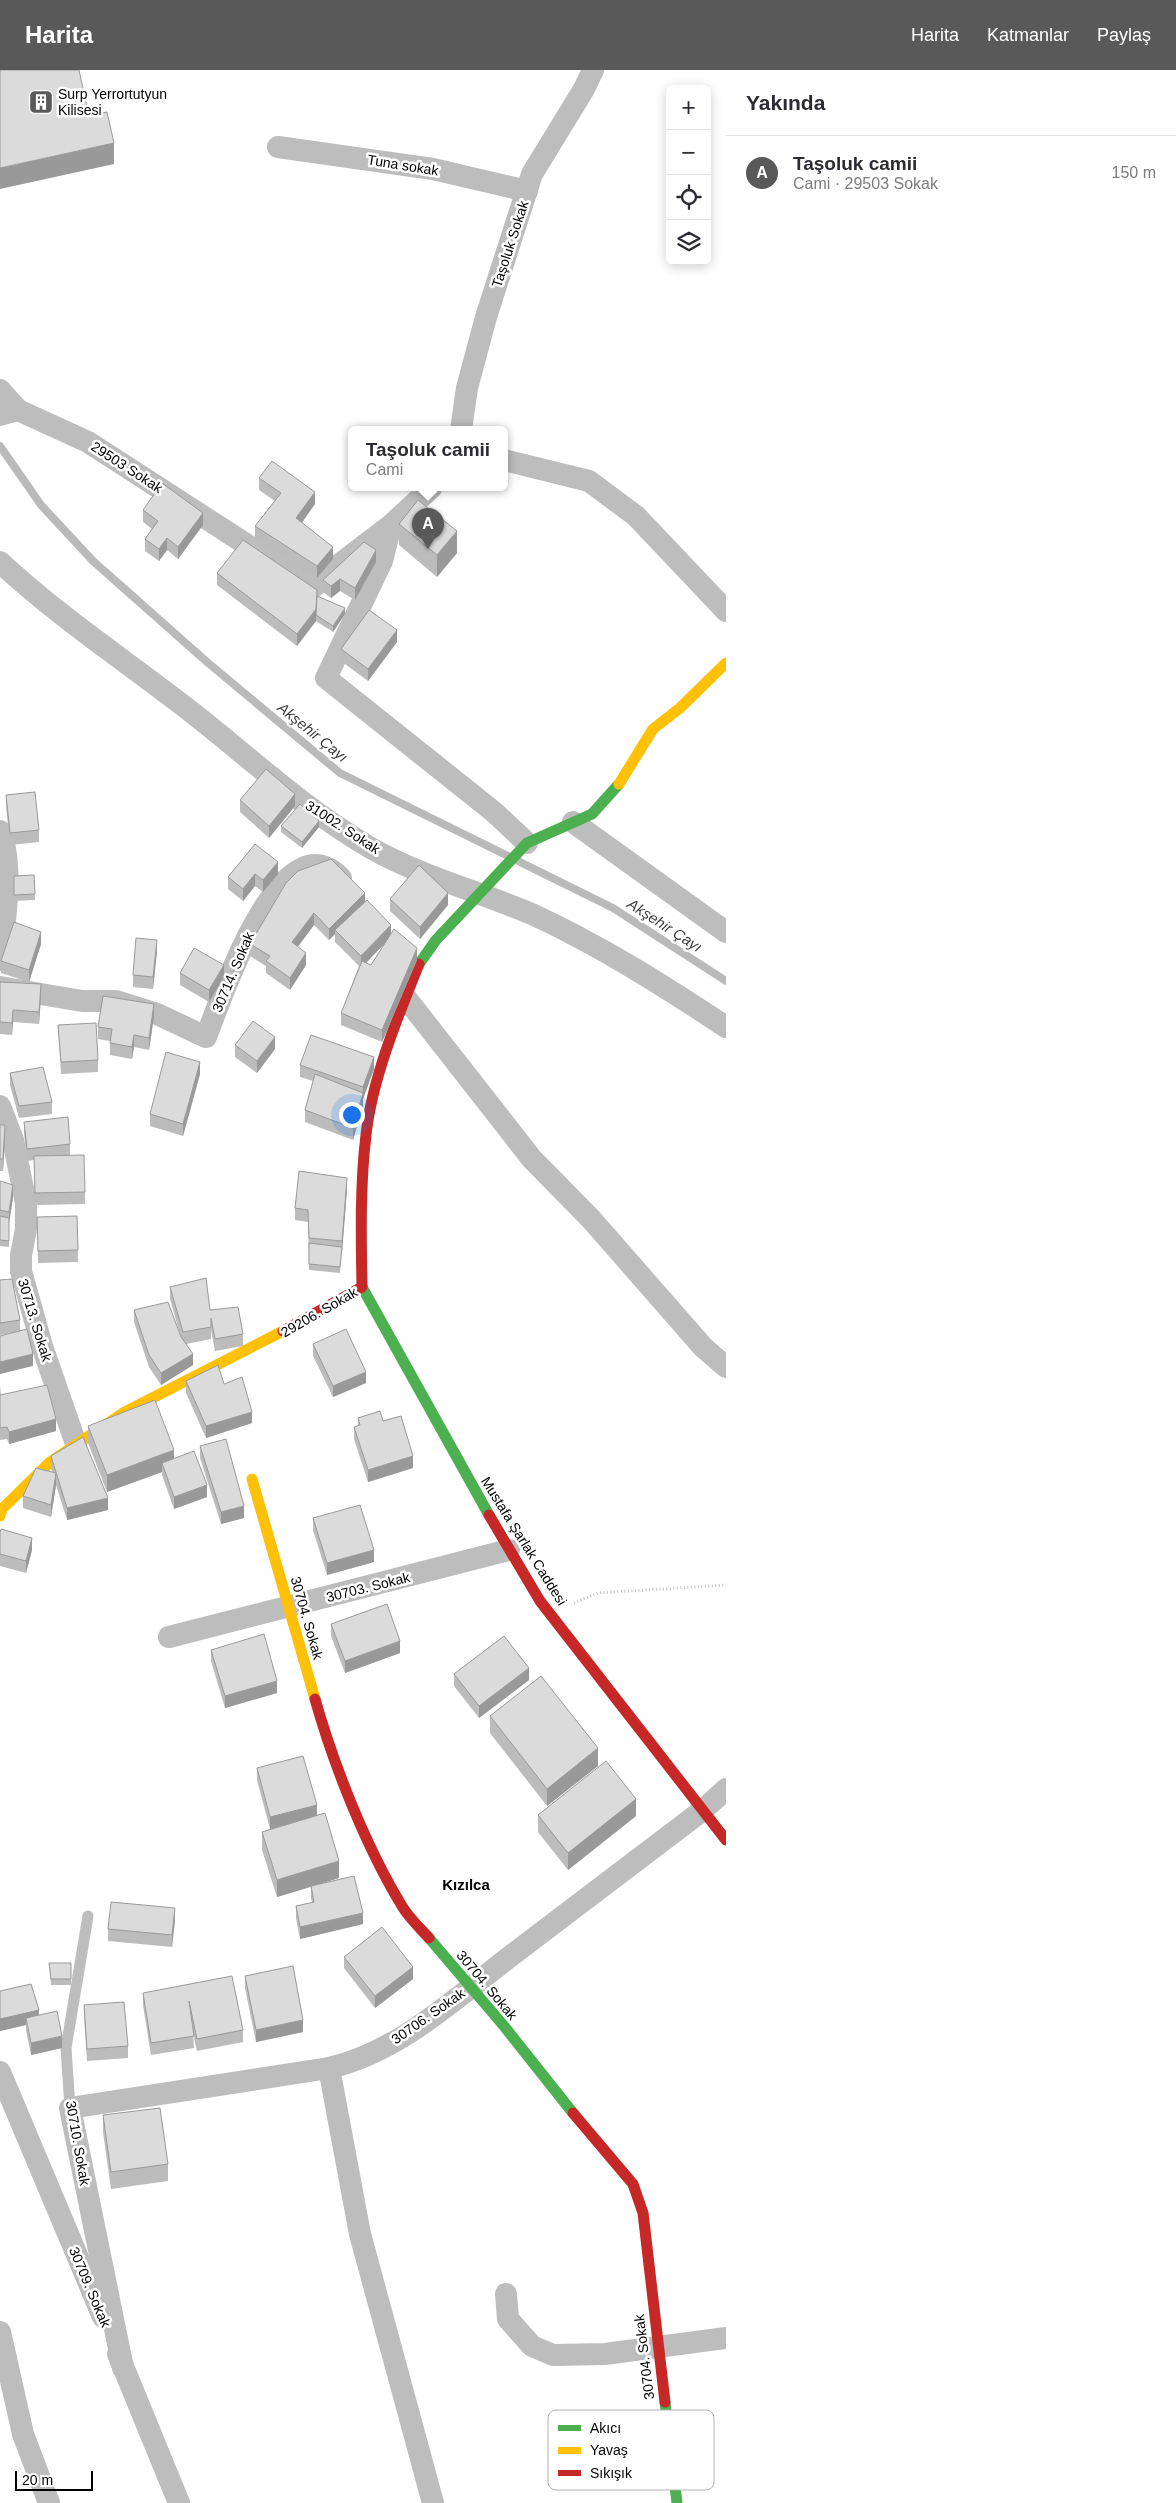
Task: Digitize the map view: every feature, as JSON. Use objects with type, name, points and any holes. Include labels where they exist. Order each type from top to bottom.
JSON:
[{"type":"street","name":"Taşoluk Sokak","points":[[462,426],[467,388],[486,317],[532,174],[584,89],[593,70]]},
{"type":"street","name":"Tuna sokak","points":[[278,146],[433,169],[527,192]]},
{"type":"street","points":[[0,390],[7,413]]},
{"type":"street","name":"29503 Sokak","points":[[7,413],[88,442],[315,586],[328,573],[392,525]]},
{"type":"street","points":[[508,461],[590,481],[636,516],[726,611]]},
{"type":"street","points":[[428,491],[392,525],[382,561],[326,678],[494,812],[527,843],[592,814],[614,793],[653,729],[680,708],[726,662]]},
{"type":"street","name":"31002. Sokak","points":[[0,562],[34,594],[184,706],[313,810],[370,847],[430,876],[534,915],[594,946],[667,988],[726,1026]]},
{"type":"street","points":[[573,822],[726,932]]},
{"type":"street","points":[[0,831],[4,841],[7,893],[0,960]]},
{"type":"street","name":"29206. Sokak","points":[[1,1511],[50,1462],[123,1413],[270,1339],[362,1287],[361,1206],[366,1133],[381,1069],[406,998],[414,956],[436,940],[527,843]]},
{"type":"street","name":"30714. Sokak","points":[[0,987],[82,1001],[116,1001],[158,1014],[206,1037],[239,954],[260,913],[283,882],[302,868],[314,866],[336,873],[355,894]]},
{"type":"street","points":[[406,998],[532,1159],[591,1219],[703,1346],[726,1367]]},
{"type":"street","name":"30713. Sokak","points":[[2,1114],[20,1170],[26,1203],[26,1229],[21,1255],[21,1271],[42,1346],[76,1444]]},
{"type":"street","name":"Mustafa Şarlak Caddesi","points":[[362,1287],[509,1550],[551,1613],[726,1840]]},
{"type":"street","name":"30704. Sokak","points":[[252,1479],[317,1706],[346,1786],[376,1857],[403,1908],[470,1987],[554,2093],[613,2158],[633,2184],[643,2213],[666,2410]]},
{"type":"street","name":"30703. Sokak","points":[[169,1637],[509,1550]]},
{"type":"street","name":"30706. Sokak","points":[[70,2108],[329,2068],[346,2064],[374,2052],[414,2029],[703,1810],[726,1789]]},
{"type":"street","points":[[329,2068],[360,2234],[433,2503]]},
{"type":"street","name":"30709. Sokak","points":[[0,2072],[179,2503]]},
{"type":"street","name":"30710. Sokak","points":[[70,2108],[123,2368]]},
{"type":"street","points":[[506,2294],[508,2319],[532,2346],[553,2355],[605,2354],[726,2338]]},
{"type":"street","points":[[0,2332],[23,2434],[49,2503]]},
{"type":"street","name":"30704. Sokak","points":[[675,2490],[677,2503]]},
{"type":"lane","name":"30710. Sokak","points":[[70,2108],[66,2048],[88,1916]]},
{"type":"path","points":[[551,1613],[598,1592],[726,1585]]},
{"type":"building","name":"Surp Yerrortutyun Kilisesi","points":[[0,70],[79,70],[89,116],[107,112],[114,143],[0,168]]},
{"type":"building","points":[[272,461],[315,492],[296,518],[333,547],[317,566],[255,526],[281,493],[259,478]]},
{"type":"building","points":[[162,483],[203,513],[178,547],[167,538],[159,549],[145,539],[158,521],[143,510]]},
{"type":"building","points":[[418,500],[457,531],[437,555],[399,524]]},
{"type":"building","points":[[243,540],[317,590],[316,609],[297,634],[217,573]]},
{"type":"building","points":[[364,542],[376,550],[355,588],[340,579],[331,586],[323,580]]},
{"type":"building","points":[[317,596],[345,608],[333,626],[316,615]]},
{"type":"building","points":[[369,610],[397,630],[368,669],[341,649]]},
{"type":"building","points":[[266,769],[295,794],[269,826],[240,800]]},
{"type":"building","points":[[35,792],[39,830],[10,833],[6,795]]},
{"type":"building","points":[[300,804],[319,821],[302,842],[281,826]]},
{"type":"building","points":[[255,844],[278,862],[263,880],[255,874],[243,889],[228,877]]},
{"type":"building","points":[[331,859],[365,893],[329,929],[314,913],[292,942],[306,953],[290,978],[266,961],[270,956],[250,944],[286,883],[298,871]]},
{"type":"building","points":[[419,865],[448,893],[420,927],[390,899]]},
{"type":"building","points":[[34,875],[35,894],[14,895],[14,876]]},
{"type":"building","points":[[367,900],[391,925],[361,956],[335,930]]},
{"type":"building","points":[[14,922],[41,932],[29,970],[1,961]]},
{"type":"building","points":[[394,929],[417,948],[382,1030],[341,1013],[362,961],[371,965]]},
{"type":"building","points":[[136,938],[157,940],[153,977],[133,975]]},
{"type":"building","points":[[194,948],[224,965],[209,990],[180,973]]},
{"type":"building","points":[[0,982],[41,984],[39,1012],[13,1010],[12,1023],[0,1022]]},
{"type":"building","points":[[103,996],[154,1004],[149,1038],[134,1035],[132,1047],[110,1043],[112,1029],[98,1027]]},
{"type":"building","points":[[253,1021],[275,1037],[257,1061],[235,1045]]},
{"type":"building","points":[[96,1023],[98,1060],[61,1062],[58,1025]]},
{"type":"building","points":[[311,1035],[374,1057],[363,1087],[300,1065]]},
{"type":"building","points":[[166,1052],[200,1062],[183,1124],[150,1114]]},
{"type":"building","points":[[43,1067],[52,1102],[19,1106],[10,1073]]},
{"type":"building","points":[[315,1074],[363,1093],[353,1128],[305,1110]]},
{"type":"building","points":[[68,1117],[70,1144],[27,1149],[24,1122]]},
{"type":"building","points":[[0,1125],[5,1125],[3,1159],[0,1159]]},
{"type":"building","points":[[84,1155],[85,1192],[35,1193],[34,1156]]},
{"type":"building","points":[[299,1171],[347,1178],[342,1241],[309,1238],[308,1210],[295,1208]]},
{"type":"building","points":[[0,1181],[13,1185],[9,1212],[0,1210]]},
{"type":"building","points":[[0,1216],[9,1218],[9,1241],[0,1240]]},
{"type":"building","points":[[77,1216],[78,1250],[38,1251],[37,1217]]},
{"type":"building","points":[[309,1243],[342,1247],[340,1267],[309,1264]]},
{"type":"building","points":[[206,1278],[210,1310],[238,1307],[243,1334],[215,1339],[211,1318],[211,1327],[183,1332],[170,1287]]},
{"type":"building","points":[[12,1279],[20,1320],[0,1323],[0,1280]]},
{"type":"building","points":[[168,1302],[181,1337],[193,1354],[161,1373],[149,1355],[134,1310]]},
{"type":"building","points":[[27,1329],[33,1354],[0,1362],[0,1336]]},
{"type":"building","points":[[346,1329],[366,1372],[333,1386],[313,1344]]},
{"type":"building","points":[[218,1365],[224,1384],[242,1377],[252,1412],[206,1426],[186,1381]]},
{"type":"building","points":[[47,1385],[56,1419],[9,1432],[7,1427],[0,1428],[0,1395]]},
{"type":"building","points":[[155,1400],[174,1450],[107,1475],[88,1426]]},
{"type":"building","points":[[380,1411],[383,1421],[401,1416],[413,1456],[368,1470],[354,1427],[360,1425],[358,1418]]},
{"type":"building","points":[[83,1437],[108,1498],[67,1508],[51,1456]]},
{"type":"building","points":[[226,1439],[244,1506],[221,1512],[200,1446]]},
{"type":"building","points":[[194,1451],[207,1485],[174,1497],[162,1463]]},
{"type":"building","points":[[36,1468],[56,1473],[51,1505],[23,1496]]},
{"type":"building","points":[[360,1505],[374,1550],[327,1563],[313,1518]]},
{"type":"building","points":[[1,1529],[32,1538],[26,1561],[0,1554]]},
{"type":"building","points":[[387,1604],[400,1641],[345,1661],[331,1624]]},
{"type":"building","points":[[264,1634],[277,1681],[225,1696],[211,1650]]},
{"type":"building","points":[[504,1636],[529,1668],[479,1706],[454,1674]]},
{"type":"building","points":[[541,1676],[598,1748],[547,1789],[490,1716]]},
{"type":"building","points":[[303,1756],[317,1805],[270,1817],[257,1768]]},
{"type":"building","points":[[606,1761],[636,1799],[568,1853],[538,1815]]},
{"type":"building","points":[[325,1813],[339,1861],[277,1880],[262,1832]]},
{"type":"building","points":[[354,1876],[363,1913],[300,1927],[296,1906],[314,1902],[311,1886]]},
{"type":"building","points":[[111,1902],[175,1908],[172,1935],[108,1929]]},
{"type":"building","points":[[382,1927],[413,1967],[375,1996],[344,1957]]},
{"type":"building","points":[[49,1963],[71,1963],[71,1979],[51,1979]]},
{"type":"building","points":[[293,1966],[303,2020],[256,2030],[245,1976]]},
{"type":"building","points":[[232,1976],[243,2030],[197,2039],[189,2001],[194,2036],[151,2043],[143,1993]]},
{"type":"building","points":[[31,1984],[39,2010],[0,2019],[0,1991]]},
{"type":"building","points":[[124,2002],[128,2046],[87,2049],[84,2005]]},
{"type":"building","points":[[57,2011],[62,2036],[31,2043],[26,2018]]},
{"type":"building","points":[[160,2108],[168,2164],[111,2172],[103,2115]]},
{"type":"waterway","name":"Akşehir Çayı","points":[[0,446],[41,505],[93,561],[207,662],[340,773],[508,856]]},
{"type":"waterway","name":"Akşehir Çayı","points":[[518,861],[613,908],[726,981]]},
{"type":"traffic: fast","points":[[419,964],[436,940],[527,843],[592,814],[619,784]]},
{"type":"traffic: fast","points":[[362,1287],[489,1515]]},
{"type":"traffic: fast","points":[[429,1938],[504,2026],[573,2113]]},
{"type":"traffic: fast","points":[[665,2402],[666,2410]]},
{"type":"traffic: fast","points":[[675,2490],[677,2503]]},
{"type":"traffic: slow","points":[[619,784],[653,729],[680,708],[726,663]]},
{"type":"traffic: slow","points":[[0,1516],[2,1509],[50,1462],[123,1413],[283,1331]]},
{"type":"traffic: slow","points":[[252,1479],[315,1699]]},
{"type":"traffic: jam","points":[[283,1331],[362,1287],[362,1192],[369,1114],[387,1048],[419,964]]},
{"type":"traffic: jam","points":[[489,1515],[540,1601],[726,1840]]},
{"type":"traffic: jam","points":[[315,1699],[341,1778],[376,1858],[405,1910],[429,1938]]},
{"type":"traffic: jam","points":[[573,2113],[633,2184],[643,2213],[665,2402]]},
{"type":"place","name":"Surp Yerrortutyun Kilisesi","points":[[41,102]]},
{"type":"place","name":"Taşoluk camii","points":[[428,549]]},
{"type":"district","name":"Kızılca","points":[[466,1884]]}]
